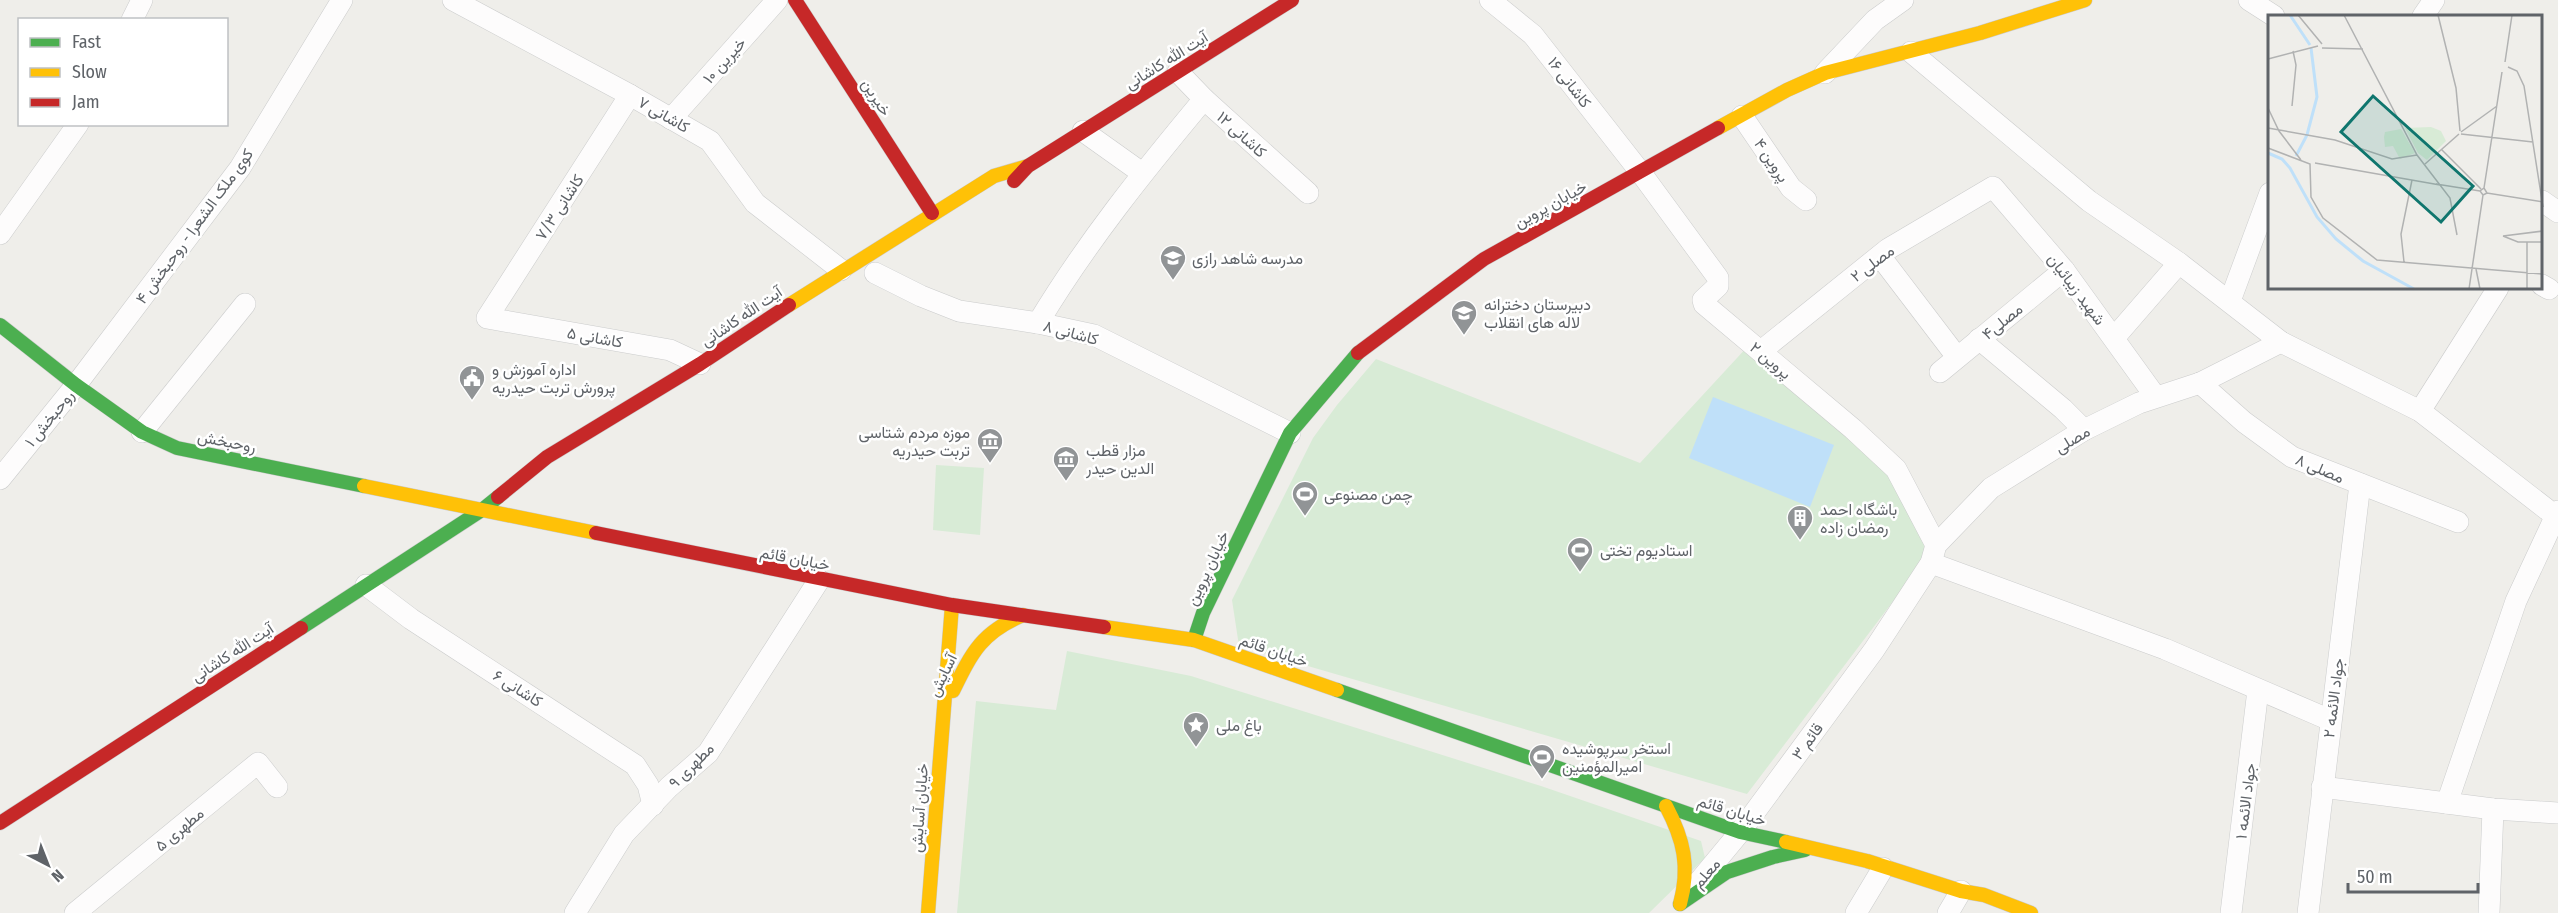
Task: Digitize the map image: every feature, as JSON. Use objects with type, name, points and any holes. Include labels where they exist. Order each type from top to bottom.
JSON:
[{"type":"street","points":[[133,18],[142,0]]},
{"type":"street","name":"کوی ملک الشعرا - روحبخش ۴","points":[[76,385],[240,168],[342,0]]},
{"type":"street","name":"خیرین ۱۰","points":[[670,119],[777,0]]},
{"type":"street","name":"خیرین","points":[[795,0],[932,213]]},
{"type":"street","name":"آیت الله کاشانی","points":[[1004,193],[1028,166],[1292,0]]},
{"type":"street","name":"کاشانی ۱۶","points":[[1490,0],[1533,35],[1641,173]]},
{"type":"street","points":[[1826,73],[1875,21],[1903,0]]},
{"type":"street","name":"خیابان پروین","points":[[1194,640],[1203,613],[1290,433],[1360,350],[1484,259],[1787,90],[1826,73],[1980,33],[2085,0]]},
{"type":"street","points":[[2249,0],[2272,15]]},
{"type":"street","points":[[2424,15],[2434,0]]},
{"type":"street","name":"کاشانی ۷","points":[[459,1],[710,141],[755,203],[841,270]]},
{"type":"street","points":[[1911,52],[2089,201],[2179,263],[2281,342],[2420,411],[2557,514],[2516,601],[2447,803]]},
{"type":"street","name":"کاشانی ۱۲","points":[[1178,72],[1203,99],[1308,194]]},
{"type":"street","name":"کاشانی ۷/۳","points":[[487,318],[630,95]]},
{"type":"street","points":[[1038,323],[1066,275],[1142,174],[1203,99]]},
{"type":"street","name":"پروین ۴","points":[[1742,116],[1791,188],[1806,200]]},
{"type":"street","points":[[0,234],[77,126]]},
{"type":"street","points":[[1083,131],[1142,174]]},
{"type":"street","name":"آیت الله کاشانی","points":[[0,822],[482,510],[547,457],[700,364],[841,270],[932,213],[994,176],[1028,166]]},
{"type":"street","name":"پروین ۲","points":[[1641,173],[1718,279],[1718,286],[1702,302],[1896,469],[1934,554]]},
{"type":"street","name":"مصلی ۲","points":[[1761,351],[1880,256],[1993,187]]},
{"type":"street","name":"شهید زیبائیان","points":[[1993,187],[2064,270],[2155,396]]},
{"type":"street","points":[[2230,301],[2268,199]]},
{"type":"street","points":[[2543,202],[2558,212]]},
{"type":"street","points":[[1880,256],[1957,357]]},
{"type":"street","points":[[2114,338],[2179,263]]},
{"type":"street","name":"مصلی۴","points":[[1940,372],[2064,270]]},
{"type":"street","name":"کاشانی ۸","points":[[875,273],[921,297],[959,311],[1038,323],[1094,335],[1290,433]]},
{"type":"street","points":[[2420,411],[2497,290]]},
{"type":"street","points":[[142,432],[245,304]]},
{"type":"street","name":"کاشانی ۵","points":[[487,318],[670,350],[700,364]]},
{"type":"street","name":"روحبخش","points":[[0,325],[76,385],[142,432],[177,448],[482,510]]},
{"type":"street","points":[[1979,339],[2063,409],[2084,430]]},
{"type":"street","name":"مصلی","points":[[1874,650],[1934,554],[1991,488],[2084,430],[2155,396],[2200,383],[2281,342]]},
{"type":"street","name":"مصلی ۸","points":[[2200,383],[2244,422],[2292,457],[2458,522]]},
{"type":"street","name":"روحبخش ۱","points":[[0,479],[76,385]]},
{"type":"street","name":"جواد الائمه ۲","points":[[2308,913],[2360,484]]},
{"type":"street","name":"آیت الله کاشانی","points":[[482,510],[530,488]]},
{"type":"street","name":"خیابان قائم","points":[[482,510],[819,580],[952,605],[1194,640],[1740,832],[1867,861],[1960,891],[1983,895],[2031,913]]},
{"type":"street","points":[[1934,554],[2330,720]]},
{"type":"street","name":"مطهری ۹","points":[[575,913],[624,834],[708,753],[819,580]]},
{"type":"street","name":"کاشانی ۶","points":[[366,585],[411,619],[635,765],[648,785],[653,805]]},
{"type":"street","name":"آسایش","points":[[944,709],[952,605]]},
{"type":"street","name":"آسایش","points":[[944,709],[966,660],[978,642],[998,624],[1023,615]]},
{"type":"street","name":"قائم ۳","points":[[1740,832],[1874,650]]},
{"type":"street","name":"جواد الائمه ۱","points":[[2231,913],[2258,690]]},
{"type":"street","name":"خیابان آسایش","points":[[928,912],[944,709]]},
{"type":"street","name":"مطهری ۵","points":[[75,913],[258,763],[276,787]]},
{"type":"street","points":[[2322,787],[2493,809],[2558,813]]},
{"type":"street","points":[[1666,806],[1677,825],[1686,852],[1687,880],[1676,909]]},
{"type":"street","points":[[2489,913],[2493,809]]},
{"type":"street","name":"معلم","points":[[1676,909],[1740,832]]},
{"type":"street","points":[[1676,909],[1727,872],[1773,856],[1812,848]]},
{"type":"street","points":[[1857,913],[1883,867]]},
{"type":"street","points":[[1948,913],[1960,891]]},
{"type":"green space","name":"استادیوم تختی","points":[[1749,345],[1886,464],[1935,546],[1747,794],[1239,646],[1232,600],[1313,438],[1337,405],[1376,359],[1640,463]]},
{"type":"green space","points":[[936,465],[984,468],[980,535],[933,530]]},
{"type":"green space","name":"باغ ملی","points":[[1067,651],[1191,676],[1541,786],[1701,841],[1705,858],[1649,913],[957,913],[976,701],[1056,710]]},
{"type":"water","points":[[1713,397],[1834,445],[1810,507],[1689,458]]},
{"type":"traffic: fast","points":[[0,325],[76,385],[142,432],[177,448],[364,486]]},
{"type":"traffic: fast","points":[[1194,640],[1203,613],[1290,433],[1358,353]]},
{"type":"traffic: fast","points":[[301,628],[482,510],[498,497]]},
{"type":"traffic: fast","points":[[1337,690],[1740,832],[1786,842]]},
{"type":"traffic: fast","points":[[1680,904],[1727,872],[1773,857],[1805,850]]},
{"type":"traffic: slow","points":[[1718,128],[1787,90],[1825,73],[1980,33],[2085,0]]},
{"type":"traffic: slow","points":[[789,305],[994,176],[1028,166]]},
{"type":"traffic: slow","points":[[364,486],[596,533]]},
{"type":"traffic: slow","points":[[928,913],[952,605]]},
{"type":"traffic: slow","points":[[953,691],[966,665],[988,636],[1023,615]]},
{"type":"traffic: slow","points":[[1104,627],[1194,640],[1337,690]]},
{"type":"traffic: slow","points":[[1666,806],[1677,830],[1684,854],[1685,878],[1680,904]]},
{"type":"traffic: slow","points":[[1786,842],[1867,861],[1961,891],[1984,895],[2031,913]]},
{"type":"traffic: jam","points":[[795,0],[932,213]]},
{"type":"traffic: jam","points":[[1014,181],[1028,166],[1292,0]]},
{"type":"traffic: jam","points":[[1358,353],[1484,259],[1718,128]]},
{"type":"traffic: jam","points":[[498,497],[547,457],[700,364],[789,305]]},
{"type":"traffic: jam","points":[[596,533],[952,605],[1104,627]]},
{"type":"traffic: jam","points":[[0,823],[301,628]]},
{"type":"place","name":"مدرسه شاهد رازی","points":[[1173,281]]},
{"type":"place","name":"دبیرستان دخترانه لاله های انقلاب","points":[[1464,336]]},
{"type":"place","name":"اداره آموزش و پرورش تربت حیدریه","points":[[472,401]]},
{"type":"place","name":"موزه مردم شتاسی تربت حیدریه","points":[[990,464]]},
{"type":"place","name":"مزار قطب الدین حیدر","points":[[1066,482]]},
{"type":"place","name":"چمن مصنوعی","points":[[1305,517]]},
{"type":"place","name":"باشگاه احمد رمضان زاده","points":[[1800,541]]},
{"type":"place","name":"استادیوم تختی","points":[[1580,573]]},
{"type":"place","name":"باغ ملی","points":[[1196,748]]},
{"type":"place","name":"استخر سرپوشیده امیرالمؤمنین","points":[[1542,780]]}]
